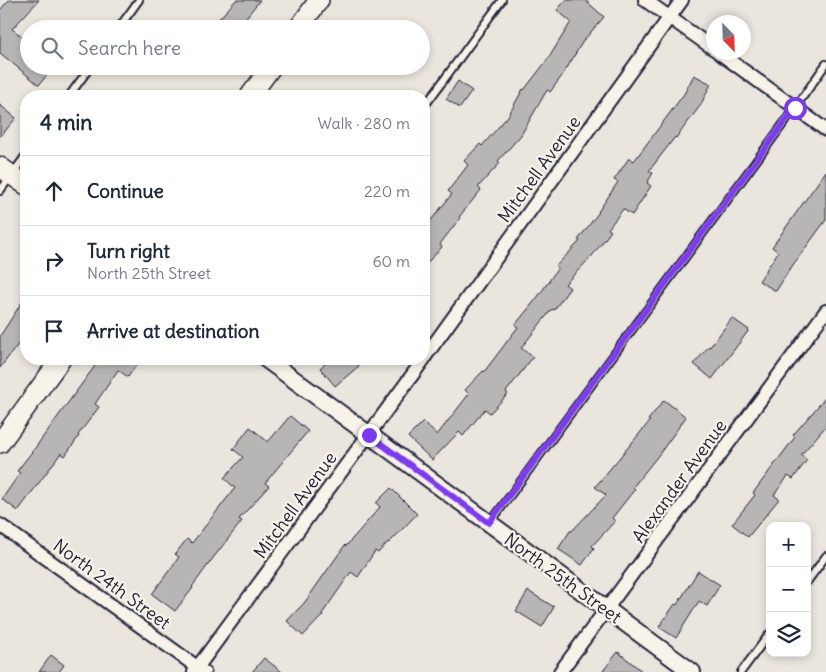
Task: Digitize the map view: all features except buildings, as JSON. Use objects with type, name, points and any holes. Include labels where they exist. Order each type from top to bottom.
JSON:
[{"type":"main road","points":[[305,20],[319,0]]},
{"type":"main road","points":[[254,90],[265,75]]},
{"type":"main road","points":[[0,443],[57,365]]},
{"type":"street","points":[[645,0],[706,43]]},
{"type":"street","name":"Mitchell Avenue","points":[[430,351],[682,0]]},
{"type":"street","points":[[729,60],[826,130]]},
{"type":"street","name":"Alexander Avenue","points":[[560,672],[826,311]]},
{"type":"street","name":"North 25th Street","points":[[274,365],[692,672]]},
{"type":"street","name":"Mitchell Avenue","points":[[199,670],[420,365]]},
{"type":"street","name":"North 24th Street","points":[[0,525],[199,670]]},
{"type":"lane","points":[[125,20],[139,0]]},
{"type":"lane","points":[[430,99],[502,0]]},
{"type":"lane","points":[[489,523],[826,64]]},
{"type":"lane","points":[[73,90],[84,75]]},
{"type":"lane","points":[[0,191],[20,165]]},
{"type":"lane","points":[[811,577],[826,556]]},
{"type":"lane","points":[[742,672],[766,639]]},
{"type":"route","points":[[369,435],[489,523],[795,108]]}]
